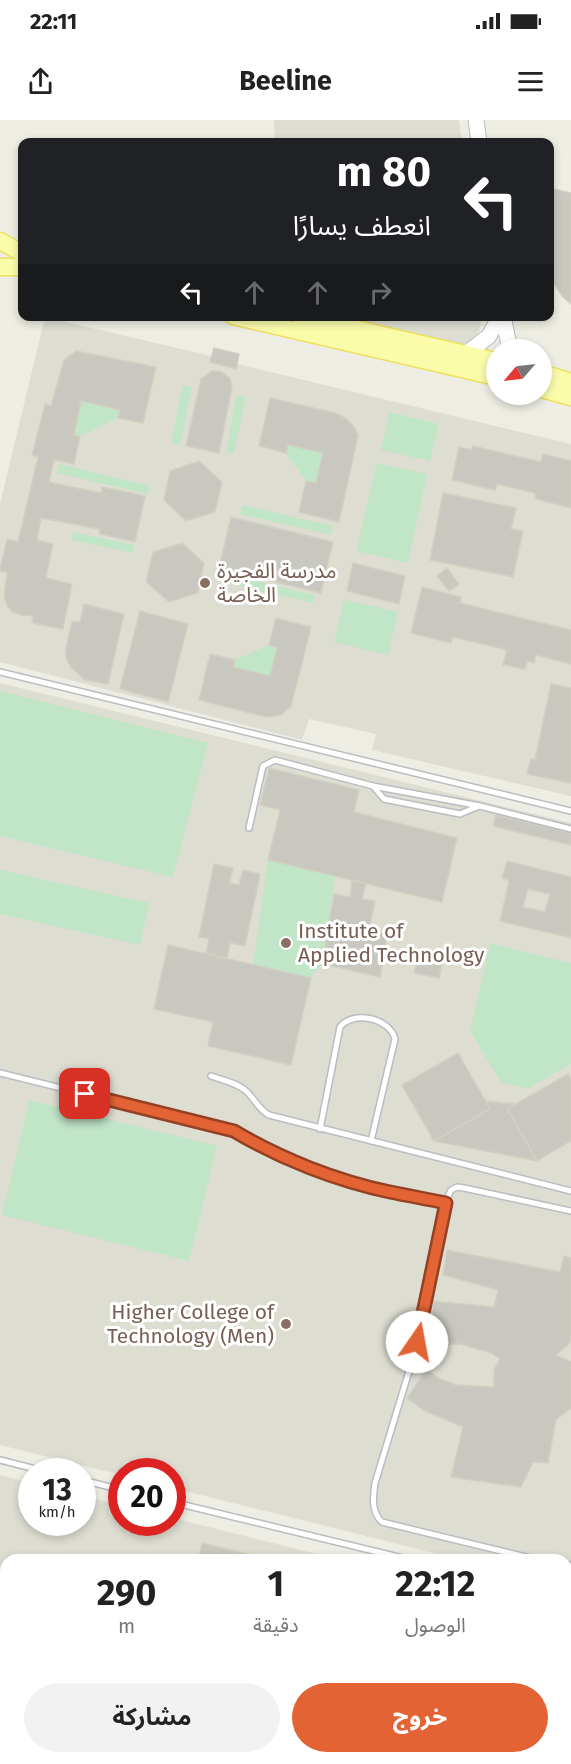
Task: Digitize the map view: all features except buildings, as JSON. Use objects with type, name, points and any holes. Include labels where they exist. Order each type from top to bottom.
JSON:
[{"type":"main road","points":[[0,241],[18,251]]},
{"type":"main road","points":[[0,267],[18,267]]},
{"type":"main road","points":[[255,321],[486,375]]},
{"type":"main road","points":[[322,321],[486,359]]},
{"type":"main road","points":[[552,376],[571,381]]},
{"type":"main road","points":[[552,392],[571,397]]},
{"type":"street","points":[[476,120],[478,138]]},
{"type":"street","points":[[466,354],[489,336],[499,321]]},
{"type":"street","points":[[503,321],[507,339]]},
{"type":"lane","points":[[0,672],[571,811]]},
{"type":"lane","points":[[249,828],[263,766],[275,760],[373,786],[480,806],[571,829]]},
{"type":"lane","points":[[373,786],[384,799],[460,814],[480,806]]},
{"type":"lane","points":[[320,1129],[340,1028],[352,1018],[381,1022],[391,1028],[395,1039],[371,1141]]},
{"type":"lane","points":[[0,1073],[234,1131],[255,1144],[317,1170],[390,1192],[446,1203]]},
{"type":"lane","points":[[211,1076],[239,1086],[249,1094],[259,1108],[269,1115],[571,1191]]},
{"type":"lane","points":[[417,1342],[446,1203],[451,1190],[457,1187],[571,1211]]},
{"type":"lane","points":[[417,1342],[425,1347],[426,1361],[419,1368],[410,1368],[403,1363],[400,1354],[404,1346],[417,1342]]},
{"type":"lane","points":[[410,1368],[375,1483],[373,1497],[376,1517],[382,1522],[513,1554]]},
{"type":"lane","points":[[0,1460],[18,1465]]},
{"type":"lane","points":[[186,1505],[386,1554]]},
{"type":"shaded area","points":[[274,120],[459,120],[461,138],[275,138]]},
{"type":"shaded area","name":"مدرسة الفجيرة الخاصة","points":[[44,321],[62,321],[211,356],[214,348],[239,354],[237,364],[571,444],[571,796],[372,750],[376,734],[309,719],[302,740],[0,662],[0,504]]},
{"type":"shaded area","points":[[342,321],[480,321],[475,340],[465,348]]},
{"type":"shaded area","points":[[0,683],[571,823],[571,1554],[438,1554],[186,1491],[186,1458],[108,1458],[108,1472],[96,1469],[96,1458],[52,1458],[0,1445]]},
{"type":"shaded area","points":[[0,1475],[18,1480],[18,1536],[96,1536],[96,1499],[108,1502],[108,1536],[186,1536],[186,1521],[317,1554],[0,1554]]},
{"type":"green space","points":[[183,385],[192,387],[180,445],[171,443]]},
{"type":"green space","points":[[237,395],[246,396],[234,454],[226,452]]},
{"type":"green space","points":[[81,401],[120,410],[118,418],[80,436],[74,435]]},
{"type":"green space","points":[[390,412],[438,424],[430,461],[381,450]]},
{"type":"green space","points":[[288,445],[323,453],[316,483],[306,481],[286,453]]},
{"type":"green space","points":[[377,463],[427,474],[408,563],[356,551]]},
{"type":"green space","points":[[59,464],[150,486],[148,494],[57,473]]},
{"type":"green space","points":[[242,505],[333,526],[331,535],[240,514]]},
{"type":"green space","points":[[72,532],[134,545],[133,553],[71,540]]},
{"type":"green space","points":[[224,573],[315,595],[313,603],[222,582]]},
{"type":"green space","points":[[344,600],[398,612],[388,655],[334,642]]},
{"type":"green space","points":[[269,645],[277,647],[270,676],[233,667],[235,660]]},
{"type":"green space","points":[[0,691],[208,743],[173,877],[0,836]]},
{"type":"green space","points":[[268,860],[335,876],[322,964],[311,978],[253,965]]},
{"type":"green space","points":[[0,870],[149,903],[140,945],[0,914]]},
{"type":"green space","points":[[490,943],[571,963],[571,1063],[528,1089],[501,1082],[470,1031]]},
{"type":"green space","points":[[30,1100],[217,1146],[189,1261],[2,1215]]},
{"type":"place","name":"مدرسة الفجيرة الخاصة","points":[[205,583]]},
{"type":"place","name":"Institute of Applied Technology","points":[[286,943]]},
{"type":"place","name":"Higher College of Technology (Men)","points":[[286,1324]]},
{"type":"route","points":[[85,1094],[234,1131],[255,1144],[282,1156],[358,1184],[446,1203],[417,1342]]}]
